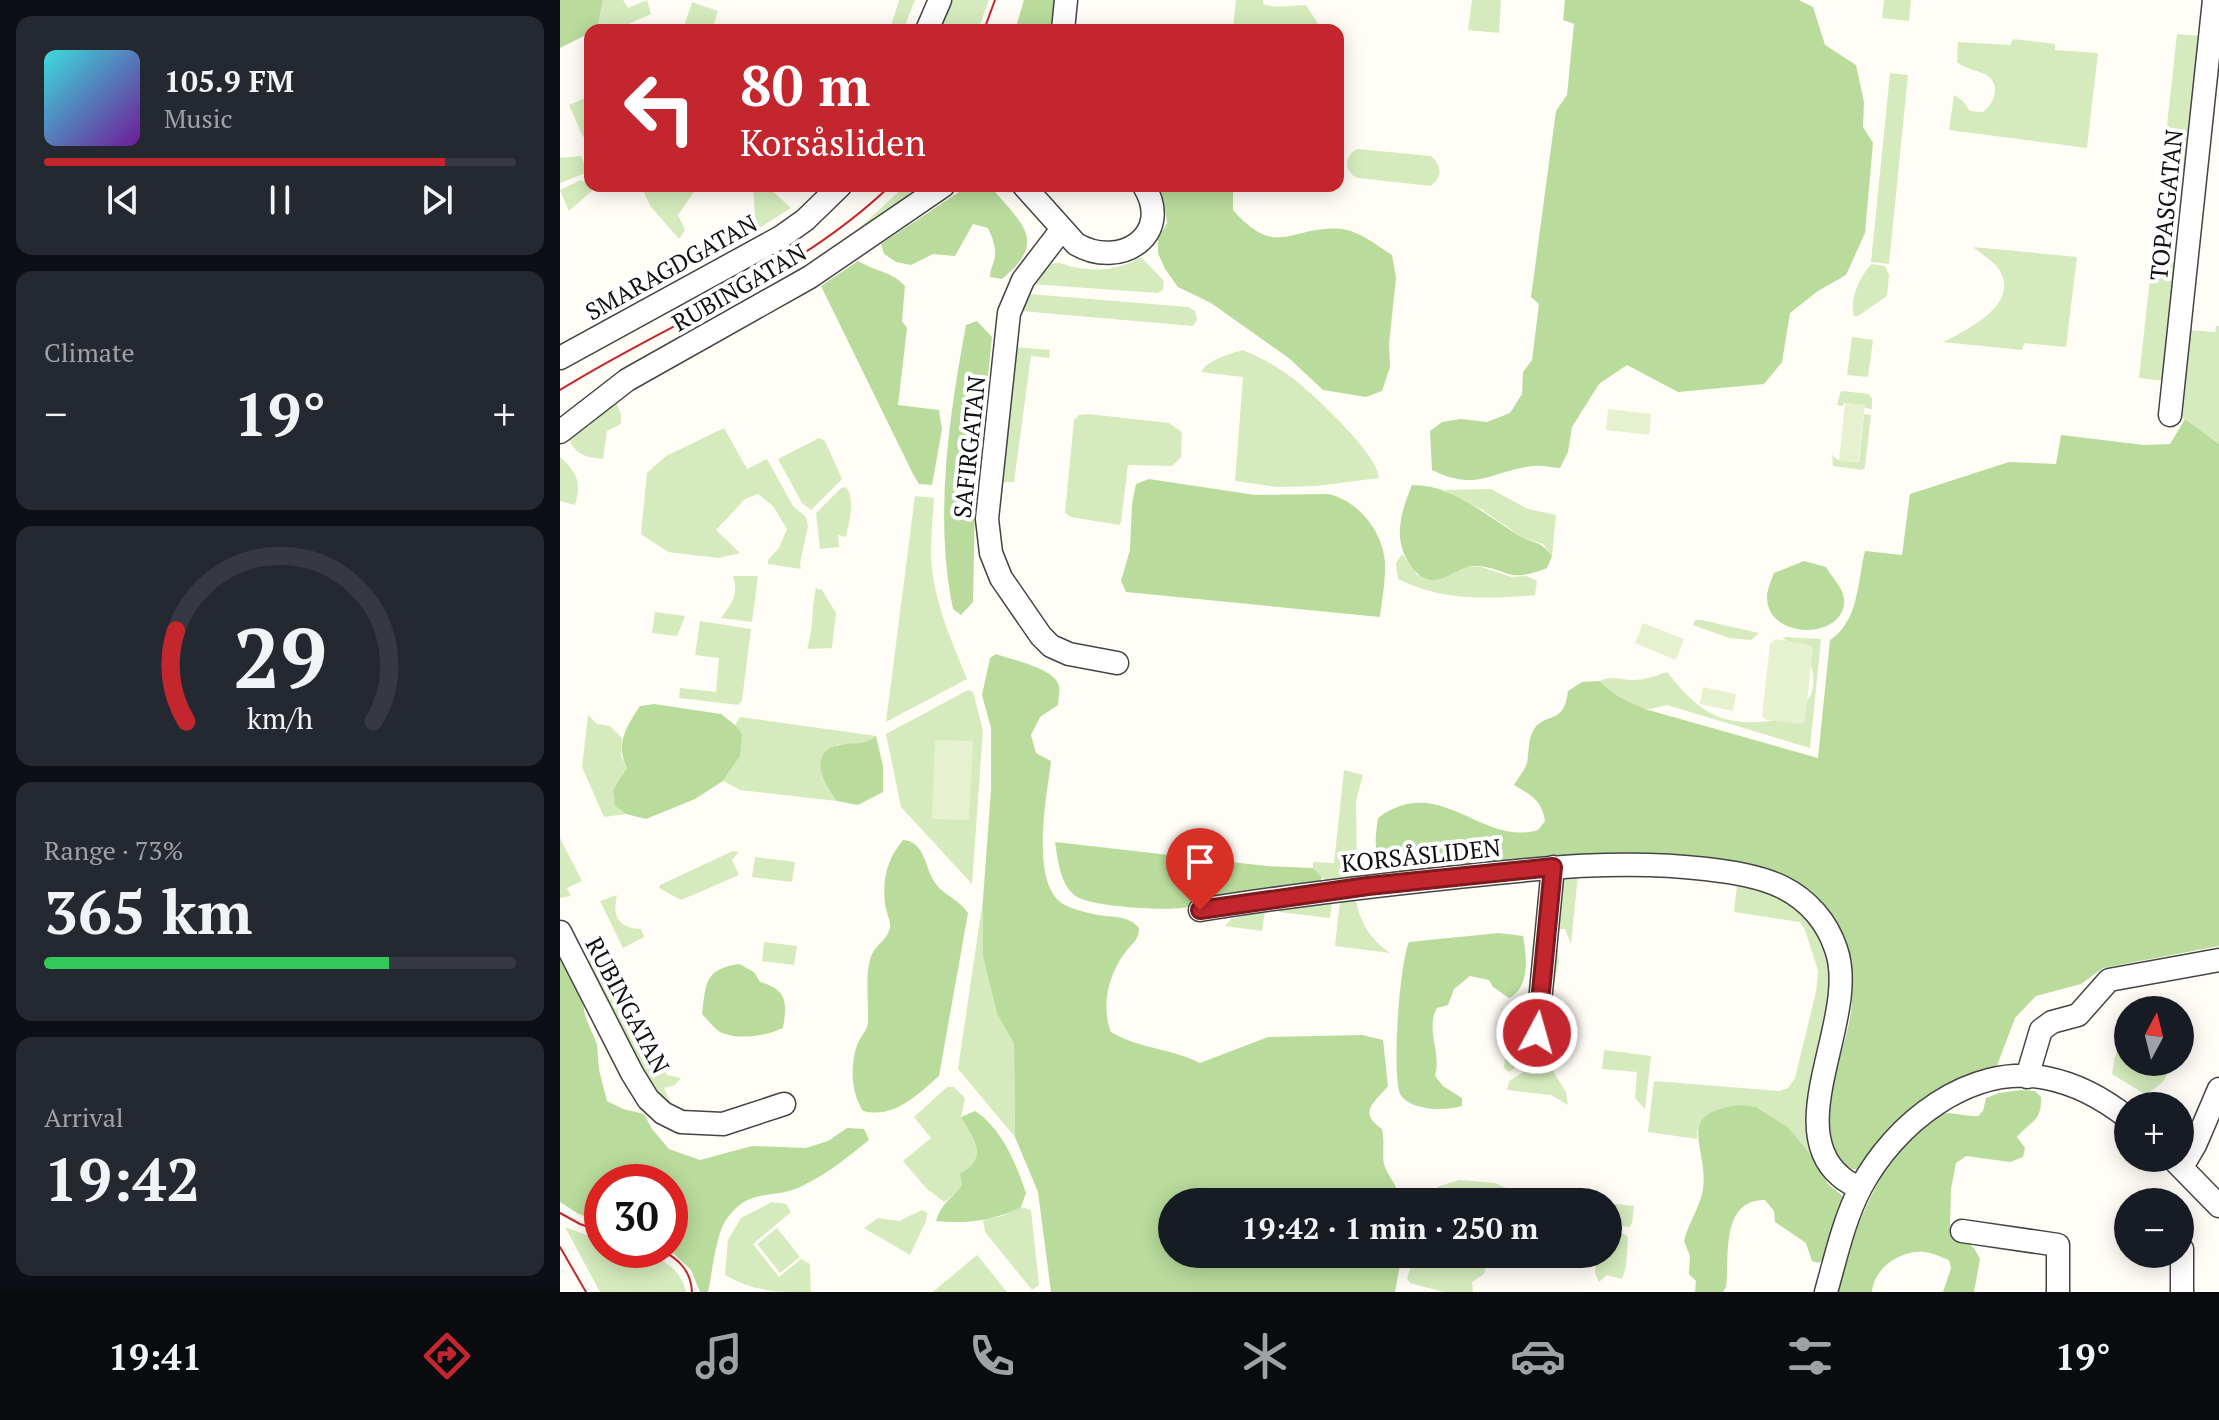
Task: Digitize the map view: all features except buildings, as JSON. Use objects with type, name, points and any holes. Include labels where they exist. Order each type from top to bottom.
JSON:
[{"type":"street","points":[[930,24],[940,0]]},
{"type":"street","points":[[1064,24],[1066,0]]},
{"type":"street","name":"TOPASGATAN","points":[[2170,415],[2214,0]]},
{"type":"street","name":"SMARAGDGATAN","points":[[560,358],[781,237],[805,220],[834,192]]},
{"type":"street","name":"RUBINGATAN","points":[[560,432],[627,380],[810,277],[934,192]]},
{"type":"street","points":[[1029,192],[1062,229],[1085,249],[1110,255],[1123,252],[1145,235],[1152,222],[1151,198],[1148,192]]},
{"type":"street","name":"SAFIRGATAN","points":[[1062,229],[1023,280],[1009,313],[987,536],[1001,578],[1051,646],[1069,654],[1117,663]]},
{"type":"street","name":"KORSÅSLIDEN","points":[[1200,910],[1368,886],[1583,864],[1659,865],[1719,871],[1760,879],[1781,887],[1816,912],[1837,950],[1842,988],[1817,1107],[1818,1137],[1839,1176],[1860,1189]]},
{"type":"street","points":[[1543,1059],[1537,1033],[1553,867]]},
{"type":"street","name":"RUBINGATAN","points":[[560,932],[632,1073],[648,1099],[663,1113],[681,1122],[723,1124],[784,1104]]},
{"type":"street","points":[[2027,1077],[2041,1030],[2052,1022],[2078,1015],[2109,980],[2219,960]]},
{"type":"street","points":[[1826,1292],[1860,1189],[1875,1164],[1901,1133],[1927,1110],[1951,1095],[1979,1084],[2027,1077],[2073,1086],[2099,1097],[2114,1108]]},
{"type":"street","points":[[2194,1146],[2219,1089]]},
{"type":"street","points":[[2186,1172],[2219,1206]]},
{"type":"street","points":[[1962,1231],[2058,1245],[2058,1292]]},
{"type":"street","points":[[2182,1268],[2182,1292]]},
{"type":"green space","points":[[560,0],[603,0],[598,24],[584,24],[584,36],[560,48]]},
{"type":"green space","points":[[603,0],[623,0],[628,8],[647,0],[651,14],[628,24],[598,24]]},
{"type":"green space","points":[[899,0],[915,0],[905,24],[892,24]]},
{"type":"green space","points":[[950,0],[989,0],[980,24],[942,23]]},
{"type":"green space","points":[[1024,0],[1055,0],[1052,24],[1017,24]]},
{"type":"green space","points":[[1236,0],[1263,0],[1263,4],[1273,6],[1306,5],[1318,24],[1234,24]]},
{"type":"green space","points":[[1472,0],[1501,0],[1499,33],[1468,30]]},
{"type":"green space","points":[[1565,0],[1799,0],[1813,7],[1825,45],[1856,65],[1864,102],[1863,127],[1873,143],[1865,233],[1846,275],[1818,291],[1790,313],[1782,362],[1764,384],[1678,392],[1627,365],[1599,384],[1572,427],[1568,452],[1560,468],[1519,468],[1473,480],[1448,477],[1432,470],[1430,431],[1442,422],[1461,419],[1487,422],[1510,413],[1522,394],[1523,372],[1532,360],[1539,304],[1531,297],[1556,111],[1567,95],[1574,24],[1563,20]]},
{"type":"green space","points":[[1884,0],[1911,0],[1909,21],[1882,18]]},
{"type":"green space","points":[[692,2],[718,11],[714,24],[685,24]]},
{"type":"green space","points":[[2177,34],[2201,36],[2186,173],[2162,170]]},
{"type":"green space","points":[[2013,39],[2055,44],[2055,50],[2098,53],[2087,148],[1949,130],[1954,95],[1970,111],[1983,112],[1993,100],[1995,90],[1988,76],[1957,62],[1958,42],[2010,45]]},
{"type":"green space","points":[[1890,73],[1908,75],[1889,264],[1871,262]]},
{"type":"green space","points":[[584,99],[584,137],[583,137],[569,105]]},
{"type":"green space","points":[[1357,149],[1431,156],[1439,167],[1439,175],[1431,186],[1358,178],[1350,172],[1347,164]]},
{"type":"green space","points":[[581,156],[584,174],[560,183],[560,158]]},
{"type":"green space","points":[[581,180],[584,192],[590,192],[569,211],[560,190]]},
{"type":"green space","points":[[644,192],[694,192],[678,215],[685,230],[679,239],[651,207]]},
{"type":"green space","points":[[753,192],[774,192],[791,208],[756,230]]},
{"type":"green space","points":[[898,192],[926,192],[860,236],[857,230]]},
{"type":"green space","points":[[959,192],[995,192],[1020,222],[1026,232],[1027,243],[1016,265],[1002,279],[990,277],[995,252],[988,228],[973,224],[955,256],[933,254],[911,265],[896,262],[884,254],[881,244]]},
{"type":"green space","points":[[1160,192],[1233,192],[1233,210],[1262,234],[1286,237],[1310,231],[1342,229],[1362,236],[1392,255],[1396,278],[1389,344],[1390,367],[1382,391],[1366,397],[1323,390],[1290,359],[1211,303],[1178,287],[1158,253],[1158,239],[1167,223]]},
{"type":"green space","points":[[1973,247],[2077,257],[2066,347],[2024,343],[2022,350],[1943,342],[1978,323],[1998,304],[2003,293],[2004,281],[1998,268]]},
{"type":"green space","points":[[1141,257],[1164,281],[1163,290],[1158,293],[1031,284],[1055,263],[1100,269],[1125,265]]},
{"type":"green space","points":[[2152,260],[2177,263],[2164,381],[2139,378]]},
{"type":"green space","points":[[858,261],[905,286],[902,321],[907,328],[898,405],[939,410],[942,429],[932,485],[919,484],[913,474],[821,286]]},
{"type":"green space","points":[[1872,264],[1885,266],[1889,275],[1887,296],[1854,316],[1857,288]]},
{"type":"green space","points":[[1029,294],[1188,307],[1195,311],[1197,320],[1193,326],[1021,311]]},
{"type":"green space","points":[[977,321],[992,337],[975,501],[973,602],[961,615],[953,609],[947,574],[944,503],[949,431],[966,325]]},
{"type":"green space","points":[[2216,326],[2219,326],[2219,444],[2176,416],[2187,330],[2215,332]]},
{"type":"green space","points":[[1852,337],[1873,340],[1868,377],[1847,375]]},
{"type":"green space","points":[[1014,347],[1050,350],[1049,358],[1031,356],[1014,482],[1000,482]]},
{"type":"green space","points":[[1242,350],[1280,369],[1321,403],[1359,443],[1379,478],[1278,487],[1235,481],[1243,377],[1201,372],[1214,361]]},
{"type":"green space","points":[[1843,391],[1869,394],[1872,409],[1864,405],[1837,405]]},
{"type":"green space","points":[[616,402],[621,424],[607,431],[603,459],[579,452],[569,439]]},
{"type":"green space","points":[[1845,403],[1865,405],[1858,463],[1839,461]]},
{"type":"green space","points":[[1608,409],[1651,414],[1649,435],[1606,430]]},
{"type":"green space","points":[[1864,414],[1871,415],[1865,467],[1862,470],[1833,466],[1832,455],[1838,460],[1859,462]]},
{"type":"green space","points":[[1079,415],[1169,423],[1182,432],[1181,457],[1172,466],[1128,465],[1119,525],[1071,517],[1065,513],[1074,420]]},
{"type":"green space","points":[[2185,419],[2219,444],[2219,946],[2103,968],[2081,984],[2036,996],[2015,1018],[1995,1071],[1865,1170],[1847,1167],[1835,1156],[1830,1139],[1832,1094],[1851,1012],[1851,967],[1847,947],[1829,912],[1816,897],[1799,885],[1764,869],[1704,859],[1592,858],[1393,876],[1378,856],[1378,818],[1401,806],[1421,803],[1441,806],[1497,829],[1517,832],[1538,830],[1545,821],[1541,808],[1530,795],[1514,785],[1527,763],[1533,731],[1537,725],[1562,710],[1568,691],[1582,682],[1600,681],[1626,701],[1645,709],[1818,758],[1830,640],[1840,632],[1852,612],[1865,551],[1902,555],[1910,494],[2009,462],[2056,464],[2061,435],[2144,445],[2170,444]]},
{"type":"green space","points":[[724,428],[747,469],[767,459],[793,506],[806,517],[808,526],[801,569],[768,564],[787,529],[773,506],[758,494],[745,499],[716,530],[740,553],[719,558],[668,552],[641,534],[647,473],[666,456]]},
{"type":"green space","points":[[819,438],[825,441],[842,479],[811,510],[802,503],[778,459]]},
{"type":"green space","points":[[560,457],[576,478],[578,490],[575,505],[560,501]]},
{"type":"green space","points":[[1149,479],[1255,495],[1328,494],[1339,497],[1366,518],[1383,549],[1385,575],[1380,617],[1126,592],[1121,581],[1130,550],[1136,484]]},
{"type":"green space","points":[[1412,485],[1428,486],[1456,496],[1520,536],[1541,545],[1552,556],[1547,568],[1515,575],[1474,566],[1439,579],[1430,580],[1421,576],[1406,558],[1400,537],[1401,517]]},
{"type":"green space","points":[[846,487],[851,505],[846,537],[838,535],[839,547],[820,549],[816,513],[841,488]]},
{"type":"green space","points":[[1491,489],[1528,509],[1556,515],[1552,556],[1543,544],[1522,537],[1481,509],[1444,490]]},
{"type":"green space","points":[[915,496],[934,498],[932,570],[943,618],[967,679],[886,722]]},
{"type":"green space","points":[[1402,554],[1417,575],[1453,574],[1463,566],[1481,567],[1512,577],[1527,576],[1537,581],[1535,595],[1465,597],[1431,591],[1398,579],[1396,563]]},
{"type":"green space","points":[[1804,561],[1826,567],[1843,595],[1842,612],[1833,622],[1821,628],[1792,628],[1779,622],[1770,611],[1767,594],[1774,573]]},
{"type":"green space","points":[[733,576],[758,576],[752,622],[721,618],[735,594]]},
{"type":"green space","points":[[816,588],[822,590],[836,613],[832,648],[807,649]]},
{"type":"green space","points":[[655,612],[685,616],[677,636],[652,633]]},
{"type":"green space","points":[[1695,620],[1759,633],[1751,640],[1729,638],[1693,625]]},
{"type":"green space","points":[[700,621],[751,629],[739,705],[679,698],[680,688],[716,692],[719,658],[695,655]]},
{"type":"green space","points":[[1643,623],[1684,639],[1676,660],[1635,643]]},
{"type":"green space","points":[[1782,637],[1821,639],[1810,748],[1667,705],[1647,709],[1634,706],[1600,681],[1612,678],[1642,679],[1667,672],[1693,701],[1712,714],[1739,722],[1771,721],[1798,710],[1808,700],[1813,687],[1810,663]]},
{"type":"green space","points":[[1776,639],[1813,648],[1805,720],[1801,724],[1766,720],[1762,716],[1770,644]]},
{"type":"green space","points":[[996,654],[1042,670],[1050,674],[1059,686],[1058,705],[1040,717],[1031,735],[1036,753],[1051,761],[1043,834],[1045,873],[1050,889],[1066,905],[1093,914],[1124,918],[1139,928],[1136,939],[1118,963],[1110,982],[1106,1002],[1111,1032],[1132,1042],[1200,1063],[1268,1037],[1362,1035],[1383,1040],[1388,1086],[1369,1112],[1382,1129],[1384,1164],[1396,1188],[1158,1188],[1158,1268],[1399,1268],[1395,1292],[1051,1292],[1038,1192],[1015,1137],[1014,1044],[997,1014],[983,957],[991,728],[982,695],[990,658]]},
{"type":"green space","points":[[1703,687],[1736,694],[1733,711],[1700,704]]},
{"type":"green space","points":[[968,690],[973,692],[983,730],[972,884],[901,807],[886,734]]},
{"type":"green space","points":[[654,704],[721,714],[742,734],[740,756],[723,781],[695,799],[646,819],[626,814],[615,806],[613,790],[627,768],[622,743],[627,729],[640,706]]},
{"type":"green space","points":[[588,715],[597,724],[610,726],[622,738],[621,756],[627,768],[615,806],[626,814],[604,817],[582,767]]},
{"type":"green space","points":[[740,717],[876,736],[868,743],[836,745],[828,789],[837,801],[740,790],[723,781],[741,747],[735,725]]},
{"type":"green space","points":[[876,736],[883,766],[883,792],[858,805],[837,801],[823,778],[823,754],[830,748],[863,742]]},
{"type":"green space","points":[[935,740],[973,741],[969,820],[932,819]]},
{"type":"green space","points":[[1344,770],[1363,775],[1356,801],[1357,875],[1344,883],[1334,884],[1313,868],[1313,862],[1334,863]]},
{"type":"green space","points":[[560,838],[582,881],[567,888],[571,896],[560,898]]},
{"type":"green space","points":[[903,840],[915,844],[936,884],[968,913],[939,1076],[904,1104],[874,1113],[863,1111],[859,1104],[854,1088],[853,1062],[868,1023],[867,978],[870,961],[890,928],[884,895],[885,878],[893,855]]},
{"type":"green space","points":[[1055,842],[1267,866],[1313,868],[1322,877],[1318,887],[1246,900],[1201,896],[1197,905],[1188,907],[1157,909],[1120,906],[1089,901],[1073,893],[1061,873]]},
{"type":"green space","points":[[733,851],[739,852],[732,860],[739,875],[681,900],[659,888],[660,885]]},
{"type":"green space","points":[[755,857],[795,862],[792,882],[752,877]]},
{"type":"green space","points":[[1564,875],[1578,875],[1571,944],[1565,929],[1559,929],[1557,941],[1559,961],[1550,1002],[1552,1025],[1557,1030],[1551,1044],[1544,1022],[1559,883]]},
{"type":"green space","points":[[1737,886],[1768,893],[1796,908],[1810,924],[1823,947],[1829,970],[1830,993],[1828,1016],[1807,1112],[1811,1155],[1788,1127],[1756,1107],[1697,1131],[1697,1139],[1648,1132],[1654,1081],[1779,1091],[1788,1088],[1795,1078],[1816,992],[1818,971],[1800,922],[1734,912]]},
{"type":"green space","points":[[617,895],[615,909],[618,920],[641,929],[644,937],[623,948],[600,901]]},
{"type":"green space","points":[[983,899],[983,957],[997,1014],[1014,1044],[1015,1137],[958,1069]]},
{"type":"green space","points":[[1356,900],[1367,930],[1390,953],[1335,946],[1340,901]]},
{"type":"green space","points":[[1332,902],[1330,918],[1279,912],[1279,909]]},
{"type":"green space","points":[[1265,911],[1262,931],[1225,926],[1231,919]]},
{"type":"green space","points":[[1499,933],[1523,936],[1525,971],[1521,987],[1509,998],[1493,987],[1489,980],[1470,976],[1454,989],[1448,1005],[1437,1008],[1434,1016],[1435,1076],[1443,1086],[1462,1098],[1462,1106],[1430,1109],[1408,1102],[1398,1087],[1397,1047],[1402,972],[1409,942]]},
{"type":"green space","points":[[764,942],[797,946],[794,965],[762,961]]},
{"type":"green space","points":[[601,948],[667,1075],[681,1078],[675,1085],[664,1088],[673,1108],[646,1080],[614,1020],[589,962],[590,952]]},
{"type":"green space","points":[[560,953],[582,995],[585,1016],[597,1044],[599,1070],[607,1101],[644,1114],[669,1149],[700,1160],[752,1146],[806,1148],[828,1141],[847,1128],[864,1129],[869,1140],[811,1181],[791,1190],[753,1198],[735,1209],[720,1235],[708,1292],[700,1292],[688,1267],[688,1164],[584,1164],[584,1216],[560,1202]]},
{"type":"green space","points":[[739,964],[754,972],[760,982],[781,993],[785,1005],[783,1028],[753,1036],[729,1035],[717,1030],[702,1014],[706,986],[713,974]]},
{"type":"green space","points":[[1509,1016],[1523,1030],[1531,1027],[1528,1059],[1509,1072],[1504,1068]]},
{"type":"green space","points":[[1604,1050],[1651,1056],[1645,1109],[1635,1098],[1637,1072],[1602,1069]]},
{"type":"green space","points":[[1534,1066],[1539,1070],[1553,1071],[1566,1092],[1568,1105],[1551,1095],[1507,1090],[1509,1081]]},
{"type":"green space","points":[[2115,1076],[2166,1076],[2150,1092],[2141,1092]]},
{"type":"green space","points":[[947,1087],[954,1087],[965,1098],[961,1117],[978,1148],[969,1175],[944,1202],[926,1188],[903,1161],[931,1138],[914,1117]]},
{"type":"green space","points":[[2021,1090],[2035,1091],[2041,1097],[2038,1116],[2017,1137],[2025,1148],[2023,1157],[2010,1162],[1966,1156],[1956,1163],[1951,1189],[1950,1227],[1974,1248],[1980,1259],[1974,1292],[1943,1292],[1951,1268],[1949,1260],[1934,1254],[1915,1252],[1898,1257],[1883,1268],[1872,1292],[1834,1292],[1874,1191],[1905,1141],[1923,1123],[1941,1114],[1978,1116],[1983,1111],[1986,1098]]},
{"type":"green space","points":[[1740,1105],[1756,1107],[1788,1127],[1811,1155],[1828,1184],[1844,1197],[1829,1254],[1819,1263],[1812,1261],[1806,1243],[1775,1222],[1774,1211],[1765,1200],[1751,1202],[1740,1209],[1730,1232],[1726,1287],[1723,1292],[1695,1292],[1696,1281],[1689,1274],[1690,1256],[1684,1241],[1703,1189],[1698,1134],[1700,1124],[1706,1116],[1719,1109]]},
{"type":"green space","points":[[975,1111],[1000,1137],[1013,1159],[1026,1193],[1021,1207],[1000,1216],[969,1222],[936,1221],[944,1205],[962,1185],[960,1174],[975,1161],[977,1147],[961,1117]]},
{"type":"green space","points":[[1459,1180],[1495,1183],[1506,1188],[1437,1188]]},
{"type":"green space","points":[[772,1202],[786,1204],[791,1212],[753,1244],[779,1277],[801,1259],[810,1264],[811,1292],[766,1290],[725,1275],[728,1240],[741,1218]]},
{"type":"green space","points":[[1622,1205],[1634,1206],[1629,1227],[1622,1226]]},
{"type":"green space","points":[[1021,1207],[1031,1210],[1039,1285],[1032,1290],[985,1232],[983,1220]]},
{"type":"green space","points":[[922,1210],[927,1213],[926,1221],[910,1255],[864,1228],[878,1218],[899,1221]]},
{"type":"green space","points":[[565,1227],[584,1234],[584,1262]]},
{"type":"green space","points":[[777,1228],[800,1257],[780,1273],[757,1244]]},
{"type":"green space","points":[[1622,1234],[1628,1237],[1622,1279],[1607,1275],[1599,1282],[1596,1268],[1622,1268]]},
{"type":"green space","points":[[977,1255],[1007,1292],[932,1292],[934,1291]]},
{"type":"green space","points":[[587,1268],[673,1268],[686,1292],[600,1292]]},
{"type":"green space","points":[[1411,1268],[1486,1268],[1484,1274],[1472,1282],[1473,1292],[1443,1292],[1410,1283],[1407,1278]]},
{"type":"tram line","points":[[986,24],[995,0]]},
{"type":"tram line","points":[[560,390],[814,247],[883,192]]},
{"type":"tram line","points":[[560,1213],[584,1225]]},
{"type":"tram line","points":[[560,1247],[586,1292]]},
{"type":"tram line","points":[[684,1268],[692,1292]]},
{"type":"route","points":[[1200,910],[1368,886],[1553,867],[1537,1033]]}]
